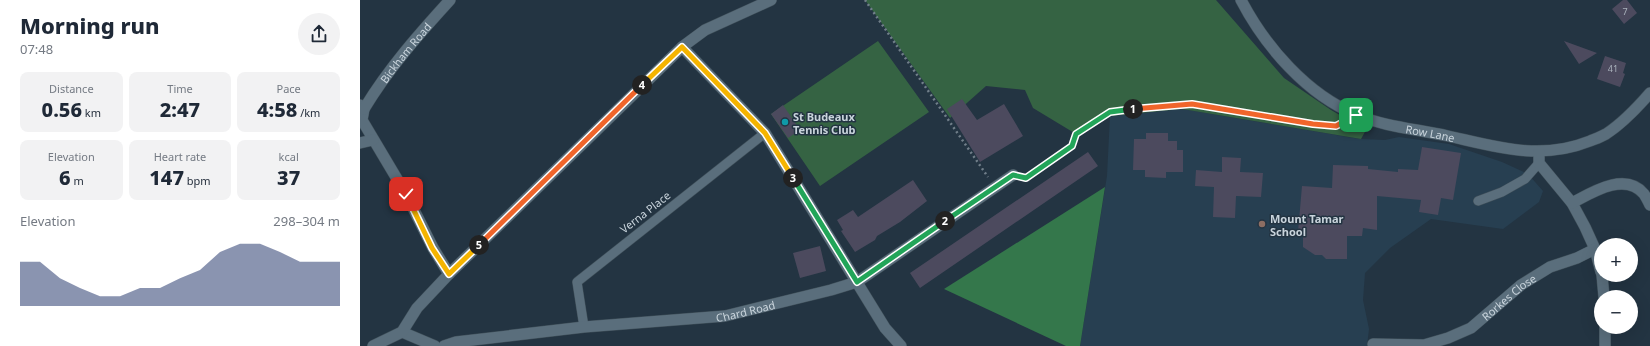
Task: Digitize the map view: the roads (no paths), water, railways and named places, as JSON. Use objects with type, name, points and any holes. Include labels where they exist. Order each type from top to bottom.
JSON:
[{"type":"street","name":"Bickham Road","points":[[449,274],[432,248],[406,194],[362,120],[362,107],[428,24],[450,0]]},
{"type":"street","points":[[373,346],[402,332],[417,308],[449,274],[682,47],[705,30],[771,0]]},
{"type":"street","name":"Row Lane","points":[[1241,0],[1258,31],[1293,70],[1323,97],[1356,115],[1396,127],[1443,135],[1539,157],[1574,148],[1605,135],[1630,115],[1650,93]]},
{"type":"street","points":[[682,47],[765,133],[885,328],[901,346]]},
{"type":"street","points":[[360,144],[373,140]]},
{"type":"street","points":[[1539,157],[1572,203],[1594,247]]},
{"type":"street","name":"Chard Road","points":[[444,346],[456,342],[584,327],[725,316],[831,290],[857,282],[1013,175]]},
{"type":"street","points":[[1572,203],[1599,188],[1617,183],[1634,186],[1643,193],[1650,204]]},
{"type":"street","name":"Rorkes Close","points":[[1373,344],[1424,345],[1448,338],[1471,328],[1522,285],[1550,266],[1577,258],[1594,250]]},
{"type":"street","points":[[402,332],[435,346]]},
{"type":"street","points":[[1605,334],[1605,346]]},
{"type":"lane","name":"Verna Place","points":[[584,327],[577,282],[765,133]]},
{"type":"lane","points":[[1478,201],[1502,192],[1525,179],[1539,157]]},
{"type":"place","name":"St Budeaux Tennis Club","points":[[785,122]]},
{"type":"place","name":"Mount Tamar School","points":[[1262,224]]}]
